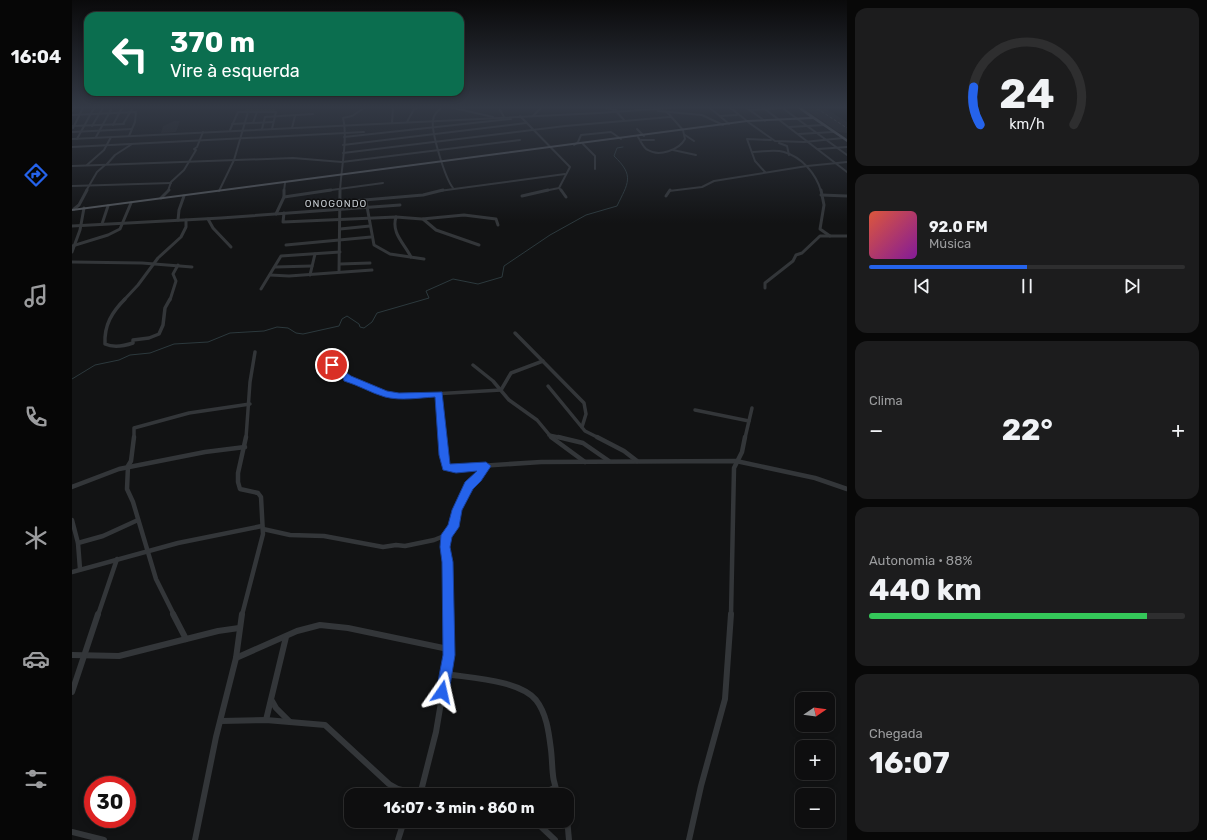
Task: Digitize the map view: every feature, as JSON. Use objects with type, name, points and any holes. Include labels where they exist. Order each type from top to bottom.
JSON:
[{"type":"main road","points":[[73,209],[108,206],[572,145]]},
{"type":"street","points":[[72,147],[116,145]]},
{"type":"street","points":[[73,209],[79,205],[97,172],[115,155],[130,145]]},
{"type":"street","points":[[161,198],[169,190],[171,183],[182,172],[196,150],[194,149],[197,145]]},
{"type":"street","points":[[219,191],[234,160],[238,145]]},
{"type":"street","points":[[339,272],[341,220],[340,190],[343,145]]},
{"type":"street","points":[[343,153],[410,145]]},
{"type":"street","points":[[438,145],[441,163],[449,183],[453,188]]},
{"type":"street","points":[[72,166],[308,158],[342,162],[477,145]]},
{"type":"street","points":[[522,196],[559,188],[564,181],[565,174],[569,170],[569,165],[547,145]]},
{"type":"street","points":[[584,145],[595,156],[594,168]]},
{"type":"street","points":[[645,145],[648,151],[660,152],[672,150],[679,145]]},
{"type":"street","points":[[750,145],[754,160],[765,172]]},
{"type":"street","points":[[785,145],[787,146],[789,154]]},
{"type":"street","points":[[812,145],[847,172]]},
{"type":"street","points":[[835,145],[847,155]]},
{"type":"street","points":[[87,166],[106,146]]},
{"type":"street","points":[[817,149],[847,147]]},
{"type":"street","points":[[672,150],[696,155]]},
{"type":"street","points":[[753,152],[778,152],[789,154],[807,166],[815,176],[824,205],[820,229],[830,236]]},
{"type":"street","points":[[666,196],[670,190],[702,187],[711,182],[765,172],[847,162]]},
{"type":"street","points":[[341,202],[366,201],[423,194],[453,188],[565,174]]},
{"type":"street","points":[[72,186],[171,183]]},
{"type":"street","points":[[276,214],[284,197],[285,183]]},
{"type":"street","points":[[284,197],[383,183]]},
{"type":"street","points":[[559,188],[566,197]]},
{"type":"street","points":[[821,195],[847,196]]},
{"type":"street","points":[[178,220],[179,210],[184,196]]},
{"type":"street","points":[[366,201],[371,237],[374,245],[390,254],[424,259]]},
{"type":"street","points":[[73,245],[108,235],[120,229],[124,223],[131,203]]},
{"type":"street","points":[[72,226],[208,219],[400,205]]},
{"type":"street","points":[[102,224],[108,206]]},
{"type":"street","points":[[72,252],[73,245],[81,225],[84,208]]},
{"type":"street","points":[[304,221],[307,212]]},
{"type":"street","points":[[284,214],[283,222],[396,217],[422,219],[464,215],[496,218],[498,224]]},
{"type":"street","points":[[396,217],[393,222],[394,229],[410,257]]},
{"type":"street","points":[[208,219],[214,232],[228,241],[231,247]]},
{"type":"street","points":[[351,219],[352,228]]},
{"type":"street","points":[[422,219],[436,230],[480,245]]},
{"type":"street","points":[[178,265],[173,274],[176,281],[167,307],[165,308],[164,322],[159,335],[156,337],[133,340],[133,343],[123,346],[108,346],[104,341],[108,323],[119,304],[137,286],[155,264],[158,257],[182,236],[186,227],[186,220]]},
{"type":"street","points":[[340,229],[370,226]]},
{"type":"street","points":[[765,288],[765,283],[769,279],[786,264],[793,261],[796,255],[802,253],[820,236],[847,236]]},
{"type":"street","points":[[286,244],[371,237]]},
{"type":"street","points":[[261,289],[281,256],[340,252]]},
{"type":"street","points":[[310,275],[315,254]]},
{"type":"street","points":[[72,262],[155,264],[192,267]]},
{"type":"street","points":[[340,264],[370,263]]},
{"type":"street","points":[[275,267],[312,266]]},
{"type":"street","points":[[270,275],[310,275],[372,270]]},
{"type":"street","points":[[515,333],[584,403],[586,414],[582,427]]},
{"type":"street","points":[[195,840],[216,737],[236,658],[239,628],[262,527],[261,497],[258,493],[240,489],[238,486],[238,472],[245,447],[250,404],[250,386],[255,352]]},
{"type":"street","points":[[325,360],[347,376],[347,379],[355,380],[386,394],[399,396],[501,390]]},
{"type":"street","points":[[501,390],[511,373],[543,361]]},
{"type":"street","points":[[473,365],[514,403],[537,420],[553,440],[585,462]]},
{"type":"street","points":[[548,386],[582,427],[592,435],[624,451],[637,461]]},
{"type":"street","points":[[439,394],[443,455],[446,467],[456,469],[542,462],[736,461],[815,478],[847,489]]},
{"type":"street","points":[[186,639],[156,579],[133,502],[127,489],[134,428],[176,418],[189,413],[250,404]]},
{"type":"street","points":[[688,840],[725,699],[731,614],[734,468],[736,461],[742,452],[752,408]]},
{"type":"street","points":[[695,410],[749,421]]},
{"type":"street","points":[[548,435],[583,443],[609,461]]},
{"type":"street","points":[[72,488],[102,475],[129,467],[204,452],[245,447]]},
{"type":"street","points":[[422,788],[435,738],[449,655],[448,562],[445,547],[447,535],[453,527],[457,510],[469,486],[478,478],[486,466]]},
{"type":"street","points":[[72,520],[78,543],[80,569]]},
{"type":"street","points":[[78,543],[103,536],[113,530],[138,520]]},
{"type":"street","points":[[72,572],[148,550],[262,527],[290,535],[324,536],[383,547],[427,542],[447,535]]},
{"type":"street","points":[[72,692],[117,559]]},
{"type":"street","points":[[236,658],[301,630],[320,625],[348,628],[448,649]]},
{"type":"street","points":[[72,655],[119,656],[218,631],[239,628]]},
{"type":"street","points":[[266,720],[272,701],[286,637]]},
{"type":"street","points":[[446,674],[511,686],[527,691],[536,700],[548,731],[554,788]]},
{"type":"street","points":[[272,701],[276,708],[291,722]]},
{"type":"street","points":[[221,721],[266,720],[325,725],[389,784],[398,788]]},
{"type":"street","points":[[398,840],[402,828]]},
{"type":"street","points":[[542,828],[555,840]]},
{"type":"street","points":[[568,828],[569,840]]},
{"type":"street","points":[[72,832],[104,840]]},
{"type":"waterway","points":[[72,379],[95,365],[119,360],[130,355],[150,353],[174,344],[208,342],[230,333],[264,331],[277,327],[288,328],[296,333],[303,334],[339,326],[342,319],[347,316],[359,324],[360,327],[364,328],[372,322],[377,313],[429,298],[426,291],[453,279],[478,284],[502,277],[504,266],[550,235],[586,215],[617,206],[628,180],[625,169],[614,156],[617,148],[623,147]]},
{"type":"district","name":"ONOGONDO","points":[[336,203]]},
{"type":"route","points":[[332,365],[347,376],[347,379],[355,380],[377,389],[382,393],[396,396],[439,394],[443,455],[446,467],[456,469],[486,466],[478,478],[469,486],[460,502],[453,527],[447,535],[445,545],[448,562],[447,586],[449,655],[442,692]]}]
